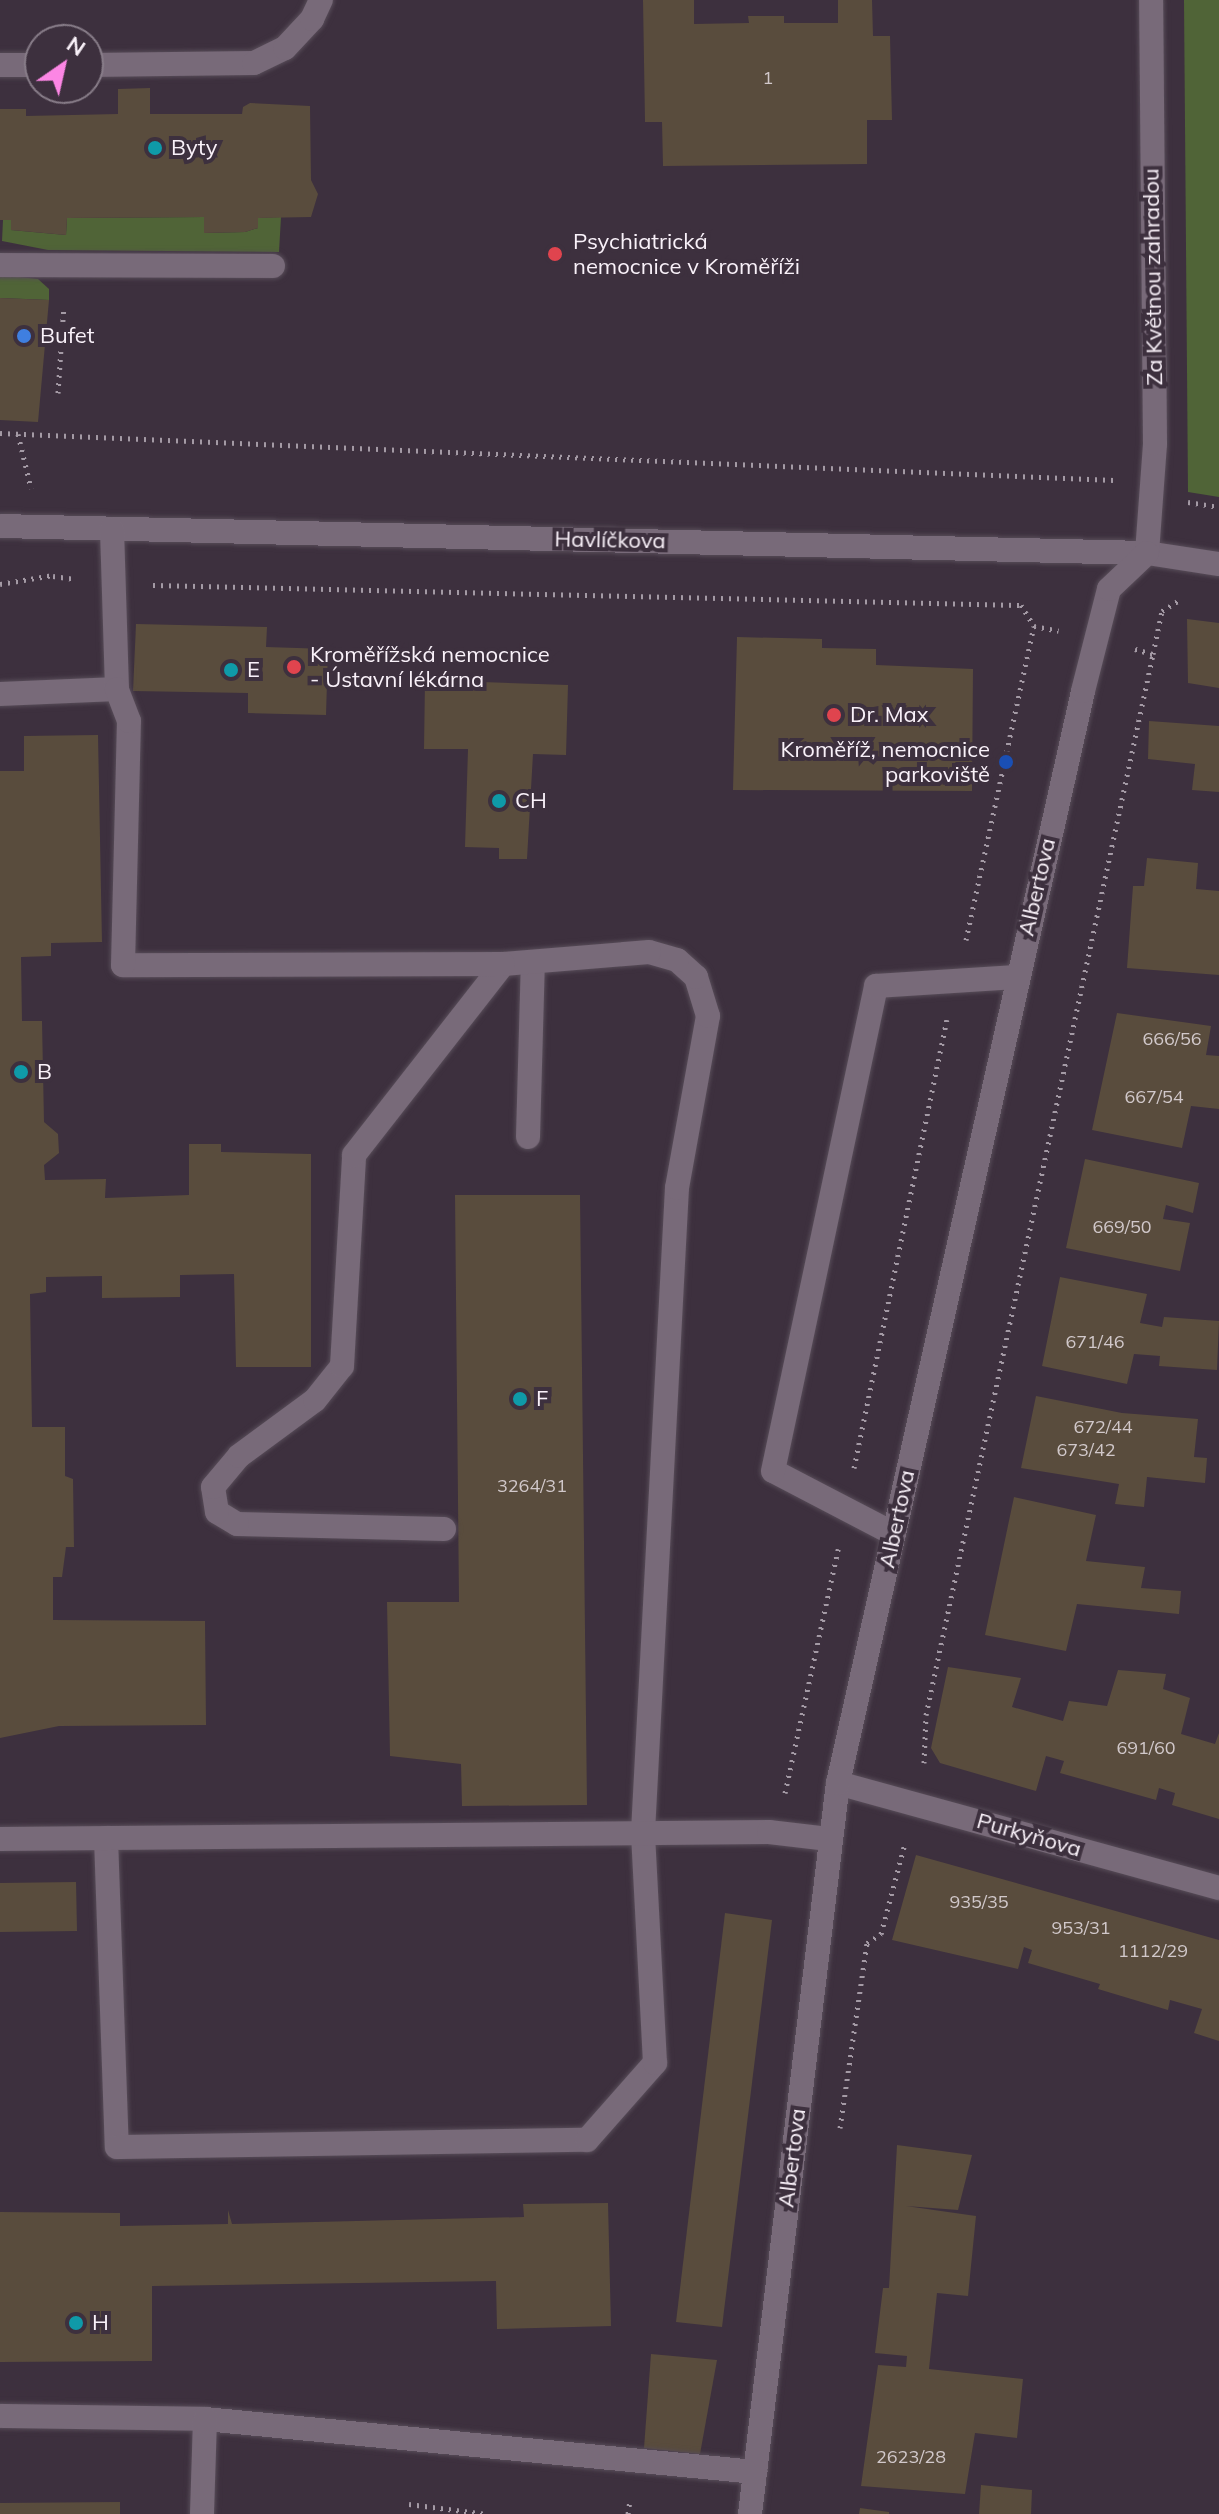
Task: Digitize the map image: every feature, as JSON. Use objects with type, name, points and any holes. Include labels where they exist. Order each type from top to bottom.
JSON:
[{"type":"street","points":[[104,65],[254,63],[285,48],[312,19],[321,0]]},
{"type":"street","name":"Za Květnou zahradou","points":[[1147,553],[1152,486],[1151,0]]},
{"type":"street","points":[[0,65],[24,65]]},
{"type":"street","points":[[0,265],[273,266]]},
{"type":"street","name":"Havlíčkova","points":[[0,526],[1147,553],[1219,564]]},
{"type":"street","points":[[106,1838],[117,2147],[587,2140],[655,2063],[643,1832],[677,1188],[708,1016],[696,977],[677,960],[649,952],[503,964],[123,965],[129,721],[117,689],[112,529]]},
{"type":"street","name":"Albertova","points":[[750,2514],[838,1783],[1016,977],[1096,640],[1109,589],[1147,553]]},
{"type":"street","points":[[0,694],[117,689]]},
{"type":"street","points":[[528,1137],[533,962]]},
{"type":"street","points":[[444,1529],[237,1524],[217,1512],[213,1487],[239,1456],[315,1400],[342,1366],[354,1155],[503,964]]},
{"type":"street","points":[[894,1534],[773,1471],[876,986],[1016,977]]},
{"type":"street","name":"Purkyňova","points":[[838,1783],[1219,1888]]},
{"type":"street","points":[[0,1839],[773,1832],[829,1839]]},
{"type":"street","points":[[0,2416],[205,2419],[755,2472]]},
{"type":"street","points":[[202,2514],[205,2419]]},
{"type":"path","points":[[58,393],[66,265]]},
{"type":"path","points":[[0,433],[1037,476],[1152,486],[1180,501],[1219,507]]},
{"type":"path","points":[[114,583],[1021,605],[1034,626],[1002,786],[952,982],[847,1509],[773,1832]]},
{"type":"path","points":[[839,2142],[867,1943],[881,1934],[916,1804],[924,1763],[926,1715],[1162,611],[1175,601],[1190,603]]},
{"type":"path","points":[[1034,626],[1153,654]]},
{"type":"path","points":[[924,1763],[938,1767]]},
{"type":"path","points":[[409,2504],[486,2514]]},
{"type":"green space","points":[[1184,0],[1219,0],[1219,497],[1188,492]]},
{"type":"green space","points":[[204,217],[205,233],[245,232],[258,228],[258,218],[281,217],[279,252],[48,250],[2,241],[3,220],[11,220],[11,230],[66,235],[67,218]]},
{"type":"green space","points":[[0,275],[38,279],[49,289],[49,300],[0,298]]},
{"type":"building","points":[[643,0],[694,0],[694,24],[749,23],[748,16],[784,16],[784,23],[838,23],[838,0],[872,0],[873,36],[890,36],[892,120],[867,120],[867,164],[663,166],[662,122],[645,122]]},
{"type":"building","name":"Byty","points":[[150,88],[150,114],[242,114],[243,107],[250,103],[310,106],[311,180],[318,194],[311,217],[258,218],[258,228],[245,232],[204,233],[204,217],[67,218],[66,235],[11,230],[11,220],[0,220],[0,109],[26,109],[26,116],[118,114],[118,89]]},
{"type":"building","name":"Bufet","points":[[0,298],[49,300],[38,422],[0,420]]},
{"type":"building","points":[[1187,619],[1219,623],[1219,688],[1188,683]]},
{"type":"building","name":"E","points":[[136,624],[267,627],[266,647],[328,649],[326,715],[248,713],[248,693],[133,691]]},
{"type":"building","points":[[737,637],[822,639],[822,648],[876,649],[876,665],[973,669],[972,791],[733,790]]},
{"type":"building","name":"CH","points":[[425,680],[568,685],[566,755],[533,754],[527,859],[499,859],[499,848],[465,847],[468,749],[424,749]]},
{"type":"building","points":[[1149,721],[1219,726],[1219,792],[1192,790],[1195,764],[1148,759]]},
{"type":"building","name":"B","points":[[98,735],[102,942],[51,943],[51,956],[21,957],[22,1021],[42,1021],[44,1122],[58,1134],[59,1153],[44,1165],[45,1180],[106,1179],[105,1198],[189,1195],[189,1144],[221,1144],[221,1152],[311,1154],[311,1367],[236,1367],[234,1274],[180,1275],[180,1297],[102,1298],[102,1276],[46,1277],[46,1292],[30,1294],[32,1427],[65,1427],[65,1476],[73,1479],[74,1547],[66,1547],[62,1577],[53,1577],[53,1620],[205,1621],[206,1725],[59,1726],[0,1738],[0,771],[24,771],[24,736]]},
{"type":"building","points":[[1147,858],[1198,863],[1196,889],[1219,891],[1219,975],[1127,968],[1133,886],[1144,886]]},
{"type":"building","points":[[1117,1013],[1211,1026],[1206,1055],[1219,1056],[1219,1109],[1191,1106],[1182,1148],[1092,1130]]},
{"type":"building","points":[[1085,1159],[1199,1183],[1193,1213],[1166,1205],[1163,1219],[1190,1223],[1180,1271],[1066,1248]]},
{"type":"building","name":"F","points":[[455,1195],[580,1195],[587,1805],[462,1806],[461,1764],[390,1756],[387,1602],[459,1602]]},
{"type":"building","points":[[1060,1277],[1147,1294],[1140,1323],[1162,1327],[1164,1317],[1219,1321],[1217,1370],[1159,1366],[1160,1356],[1134,1354],[1127,1384],[1042,1366]]},
{"type":"building","points":[[1036,1396],[1122,1413],[1198,1419],[1194,1457],[1207,1458],[1205,1483],[1147,1477],[1144,1507],[1115,1504],[1119,1484],[1021,1468]]},
{"type":"building","points":[[1014,1497],[1096,1515],[1086,1561],[1145,1567],[1141,1588],[1181,1591],[1179,1614],[1077,1604],[1066,1651],[985,1635]]},
{"type":"building","points":[[948,1667],[1021,1678],[1012,1707],[1063,1721],[1069,1701],[1107,1706],[1118,1670],[1166,1674],[1163,1689],[1190,1698],[1181,1734],[1215,1744],[1219,1733],[1219,1819],[1172,1805],[1175,1793],[1159,1788],[1156,1800],[1060,1773],[1064,1761],[1046,1756],[1036,1791],[940,1763],[931,1748]]},
{"type":"building","points":[[916,1855],[1219,1940],[1219,2041],[1194,2033],[1202,2009],[1170,2000],[1168,2010],[1098,1989],[1100,1984],[1028,1963],[1032,1950],[1024,1947],[1018,1969],[892,1940]]},
{"type":"building","points":[[76,1882],[77,1931],[0,1932],[0,1883]]},
{"type":"building","points":[[725,1913],[772,1920],[722,2327],[676,2322]]},
{"type":"building","points":[[897,2145],[972,2155],[958,2210],[906,2206],[976,2216],[968,2296],[937,2293],[929,2369],[1023,2379],[1017,2438],[975,2433],[965,2494],[861,2486],[878,2365],[906,2367],[907,2356],[875,2353],[883,2288],[889,2288]]},
{"type":"building","points":[[608,2203],[611,2326],[497,2329],[496,2281],[152,2286],[152,2361],[0,2362],[0,2212],[120,2213],[120,2226],[228,2224],[228,2210],[232,2224],[524,2217],[523,2204]]},
{"type":"building","points":[[651,2354],[717,2360],[700,2454],[644,2448]]},
{"type":"building","points":[[981,2485],[1032,2490],[1031,2514],[979,2514]]},
{"type":"building","points":[[120,2502],[120,2514],[0,2514],[0,2503]]},
{"type":"building","points":[[860,2508],[889,2512],[889,2514],[859,2514]]},
{"type":"place","name":"Byty","points":[[155,148]]},
{"type":"place","name":"Psychiatrická nemocnice v Kroměříži","points":[[555,254]]},
{"type":"place","name":"Bufet","points":[[24,336]]},
{"type":"place","name":"Kroměřížská nemocnice - Ústavní lékárna","points":[[294,667]]},
{"type":"place","name":"E","points":[[231,670]]},
{"type":"place","name":"Dr. Max","points":[[834,715]]},
{"type":"place","name":"Kroměříž, nemocnice parkoviště","points":[[1006,762]]},
{"type":"place","name":"CH","points":[[499,801]]},
{"type":"place","name":"B","points":[[21,1072]]},
{"type":"place","name":"F","points":[[520,1399]]},
{"type":"place","name":"H","points":[[76,2323]]}]
